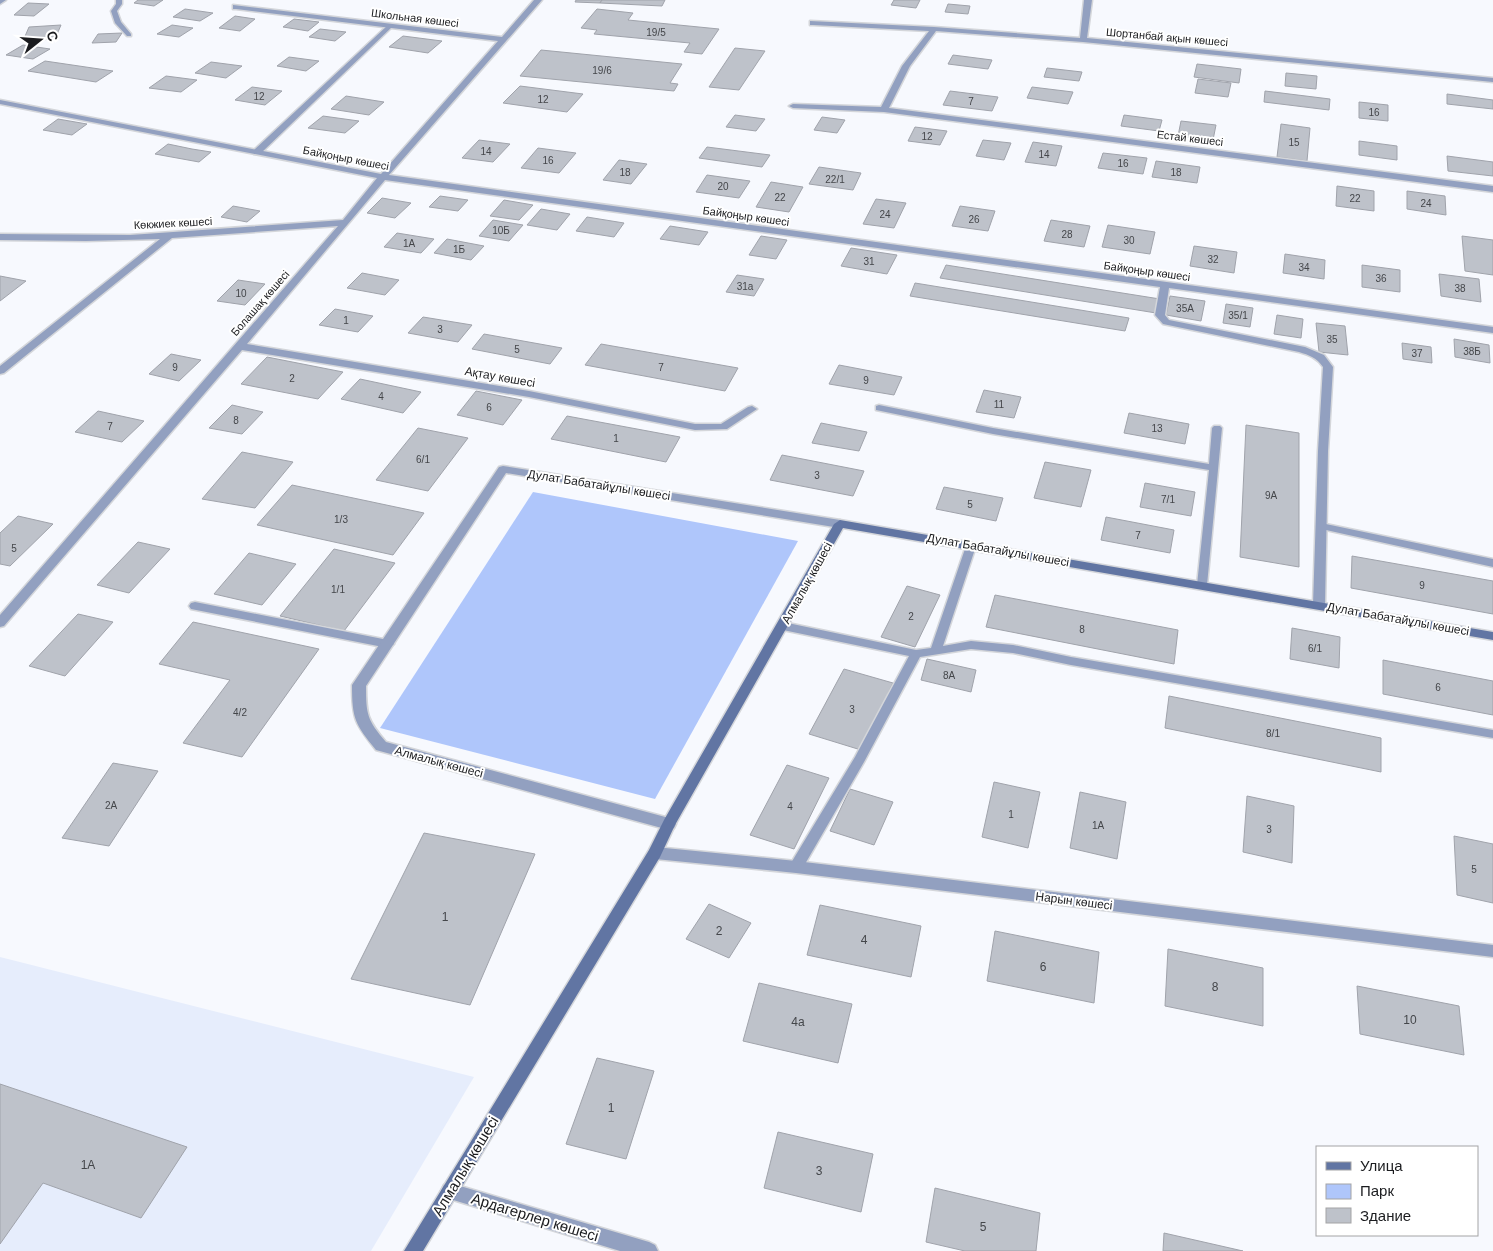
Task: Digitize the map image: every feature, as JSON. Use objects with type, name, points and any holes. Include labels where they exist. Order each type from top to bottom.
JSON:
[{"type":"street","name":"Болашақ көшесі","points":[[0,623],[346,223],[383,177],[538,0]]},
{"type":"street","points":[[1083,40],[1088,0]]},
{"type":"street","name":"Школьная көшесі","points":[[236,7],[503,39]]},
{"type":"street","name":"Шортанбай ақын көшесі","points":[[813,23],[934,29],[1083,40],[1493,80]]},
{"type":"street","points":[[884,110],[906,66],[934,29]]},
{"type":"street","name":"Байқоңыр көшесі","points":[[0,102],[383,177],[1493,330]]},
{"type":"street","name":"Естай көшесі","points":[[793,106],[884,110],[1493,189]]},
{"type":"street","name":"Көкжиек көшесі","points":[[0,237],[46,239],[170,235],[346,223]]},
{"type":"street","points":[[0,371],[170,235]]},
{"type":"street","points":[[1165,285],[1160,315],[1166,322],[1300,349],[1316,354],[1324,360],[1328,367],[1323,451],[1319,605]]},
{"type":"street","name":"Ақтау көшесі","points":[[239,346],[529,394],[695,427],[722,427],[752,409]]},
{"type":"street","name":"Дулат Бабатайұлы көшесі","points":[[503,469],[971,546],[1493,636]]},
{"type":"street","name":"Алмалық көшесі","points":[[503,469],[359,685],[359,706],[364,726],[381,746],[669,824]]},
{"type":"street","name":"Алмалық көшесі","points":[[413,1251],[655,853],[669,824],[784,626],[840,524]]},
{"type":"street","name":"Нарын көшесі","points":[[655,853],[796,867],[1493,951]]},
{"type":"street","name":"Ардагерлер көшесі","points":[[450,1191],[649,1251]]},
{"type":"lane","points":[[119,0],[119,4],[114,11],[118,23],[129,35]]},
{"type":"lane","points":[[257,152],[390,26]]},
{"type":"lane","points":[[879,408],[993,431],[1214,468]]},
{"type":"lane","points":[[1202,585],[1217,428]]},
{"type":"lane","points":[[1321,526],[1493,563]]},
{"type":"lane","points":[[936,649],[971,546]]},
{"type":"lane","points":[[195,606],[388,644]]},
{"type":"lane","points":[[784,626],[916,654],[936,649],[972,645],[1013,649],[1493,734]]},
{"type":"lane","points":[[796,867],[860,759],[916,654]]},
{"type":"shaded area","points":[[0,957],[474,1077],[371,1251],[0,1251]]},
{"type":"green space","points":[[533,492],[798,541],[655,799],[380,728]]},
{"type":"building","points":[[138,0],[163,0],[154,6],[134,3]]},
{"type":"building","points":[[576,0],[602,0],[600,3],[575,2]]},
{"type":"building","points":[[602,0],[665,0],[662,6],[600,3]]},
{"type":"building","points":[[894,0],[920,0],[916,8],[891,5]]},
{"type":"building","points":[[28,3],[49,4],[34,16],[14,15]]},
{"type":"building","points":[[948,4],[970,6],[968,14],[945,12]]},
{"type":"building","points":[[185,9],[213,13],[200,21],[173,17]]},
{"type":"building","points":[[597,9],[633,13],[628,20],[719,29],[702,54],[684,52],[690,43],[594,34],[597,30],[581,28]]},
{"type":"building","points":[[235,16],[255,19],[240,31],[219,28]]},
{"type":"building","points":[[294,19],[319,22],[308,31],[283,27]]},
{"type":"building","points":[[61,25],[55,39],[23,41],[29,27]]},
{"type":"building","points":[[172,25],[193,28],[179,37],[157,34]]},
{"type":"building","points":[[320,29],[346,32],[335,41],[309,37]]},
{"type":"building","points":[[122,33],[116,42],[92,43],[98,34]]},
{"type":"building","points":[[403,36],[442,41],[428,53],[389,47]]},
{"type":"building","points":[[23,45],[50,49],[33,59],[6,55]]},
{"type":"building","points":[[735,48],[765,51],[739,90],[709,87]]},
{"type":"building","points":[[541,50],[682,64],[670,83],[678,84],[674,91],[520,76]]},
{"type":"building","points":[[953,55],[992,60],[988,69],[948,64]]},
{"type":"building","points":[[289,57],[319,61],[306,71],[277,66]]},
{"type":"building","points":[[45,61],[113,71],[96,82],[28,71]]},
{"type":"building","points":[[211,62],[242,66],[226,78],[195,73]]},
{"type":"building","points":[[1197,64],[1241,69],[1239,83],[1194,77]]},
{"type":"building","points":[[1047,68],[1082,72],[1079,81],[1044,77]]},
{"type":"building","points":[[1286,73],[1317,76],[1316,89],[1285,86]]},
{"type":"building","points":[[166,76],[197,80],[181,92],[149,88]]},
{"type":"building","points":[[1198,79],[1231,83],[1228,97],[1195,93]]},
{"type":"building","points":[[520,86],[583,94],[567,112],[503,103]]},
{"type":"building","points":[[252,87],[282,91],[265,105],[235,100]]},
{"type":"building","points":[[1032,87],[1073,92],[1068,104],[1027,98]]},
{"type":"building","points":[[950,91],[998,97],[992,111],[943,105]]},
{"type":"building","points":[[1265,91],[1330,99],[1329,110],[1264,102]]},
{"type":"building","points":[[1447,94],[1493,100],[1493,109],[1447,104]]},
{"type":"building","points":[[346,96],[384,102],[369,115],[331,109]]},
{"type":"building","points":[[1359,102],[1388,105],[1388,121],[1359,118]]},
{"type":"building","points":[[735,115],[765,119],[756,131],[726,127]]},
{"type":"building","points":[[1124,115],[1162,120],[1159,131],[1121,126]]},
{"type":"building","points":[[323,116],[359,121],[345,133],[308,128]]},
{"type":"building","points":[[822,117],[845,120],[837,133],[814,130]]},
{"type":"building","points":[[58,119],[87,124],[72,135],[43,130]]},
{"type":"building","points":[[1181,121],[1216,125],[1213,140],[1178,136]]},
{"type":"building","points":[[1281,124],[1310,128],[1307,161],[1277,157]]},
{"type":"building","points":[[915,127],[947,131],[940,145],[908,141]]},
{"type":"building","points":[[479,140],[510,144],[493,162],[462,158]]},
{"type":"building","points":[[983,140],[1011,143],[1004,160],[976,156]]},
{"type":"building","points":[[1359,141],[1397,146],[1397,160],[1359,155]]},
{"type":"building","points":[[1033,142],[1062,146],[1056,166],[1025,162]]},
{"type":"building","points":[[168,144],[211,152],[199,162],[155,154]]},
{"type":"building","points":[[707,147],[770,155],[762,167],[699,158]]},
{"type":"building","points":[[538,148],[576,153],[559,173],[521,168]]},
{"type":"building","points":[[1103,153],[1147,158],[1143,174],[1098,168]]},
{"type":"building","points":[[1447,156],[1493,162],[1493,176],[1448,171]]},
{"type":"building","points":[[619,160],[647,164],[631,184],[603,180]]},
{"type":"building","points":[[1156,161],[1200,167],[1197,183],[1152,177]]},
{"type":"building","points":[[819,167],[861,173],[853,190],[809,184]]},
{"type":"building","points":[[707,175],[750,181],[739,198],[696,192]]},
{"type":"building","points":[[771,182],[803,187],[789,212],[756,207]]},
{"type":"building","points":[[1337,186],[1374,191],[1374,211],[1336,206]]},
{"type":"building","points":[[1407,191],[1445,196],[1446,215],[1407,209]]},
{"type":"building","points":[[440,196],[468,200],[458,211],[429,207]]},
{"type":"building","points":[[382,198],[411,203],[395,218],[367,213]]},
{"type":"building","points":[[876,199],[906,203],[894,228],[863,224]]},
{"type":"building","points":[[504,200],[533,205],[519,220],[490,216]]},
{"type":"building","points":[[233,206],[260,211],[247,222],[221,217]]},
{"type":"building","points":[[960,206],[995,211],[988,231],[952,226]]},
{"type":"building","points":[[541,209],[570,214],[557,230],[527,225]]},
{"type":"building","points":[[587,217],[624,223],[614,237],[576,231]]},
{"type":"building","points":[[493,220],[523,225],[509,241],[479,236]]},
{"type":"building","points":[[1051,220],[1090,226],[1084,247],[1044,241]]},
{"type":"building","points":[[1108,225],[1155,232],[1150,254],[1102,247]]},
{"type":"building","points":[[670,226],[708,232],[699,245],[660,239]]},
{"type":"building","points":[[397,233],[434,239],[421,253],[384,247]]},
{"type":"building","points":[[761,236],[787,240],[776,259],[749,255]]},
{"type":"building","points":[[1462,236],[1493,240],[1493,275],[1465,271]]},
{"type":"building","points":[[447,239],[484,246],[471,260],[434,253]]},
{"type":"building","points":[[1194,246],[1237,252],[1234,273],[1190,266]]},
{"type":"building","points":[[851,248],[897,255],[887,274],[841,266]]},
{"type":"building","points":[[1285,254],[1325,260],[1324,279],[1283,273]]},
{"type":"building","points":[[946,265],[1160,299],[1156,313],[940,278]]},
{"type":"building","points":[[1362,265],[1400,270],[1400,292],[1362,287]]},
{"type":"building","points":[[362,273],[399,280],[385,295],[347,288]]},
{"type":"building","points":[[1439,274],[1479,279],[1481,302],[1441,296]]},
{"type":"building","points":[[737,275],[764,279],[754,296],[726,292]]},
{"type":"building","points":[[0,276],[26,281],[0,301]]},
{"type":"building","points":[[238,280],[265,284],[245,305],[217,301]]},
{"type":"building","points":[[915,283],[1129,318],[1125,331],[910,296]]},
{"type":"building","points":[[1170,296],[1205,301],[1201,321],[1166,315]]},
{"type":"building","points":[[1226,304],[1253,308],[1250,327],[1223,323]]},
{"type":"building","points":[[335,309],[373,316],[358,332],[319,325]]},
{"type":"building","points":[[1277,315],[1303,319],[1301,338],[1274,334]]},
{"type":"building","points":[[423,317],[472,325],[458,342],[408,333]]},
{"type":"building","points":[[1316,323],[1345,326],[1348,355],[1319,352]]},
{"type":"building","points":[[484,334],[562,348],[550,364],[472,349]]},
{"type":"building","points":[[1454,339],[1489,345],[1490,363],[1455,357]]},
{"type":"building","points":[[1402,343],[1431,347],[1432,363],[1403,359]]},
{"type":"building","points":[[601,344],[738,368],[725,391],[585,365]]},
{"type":"building","points":[[171,354],[201,360],[179,381],[149,374]]},
{"type":"building","points":[[267,357],[343,372],[318,399],[241,384]]},
{"type":"building","points":[[839,365],[902,377],[894,395],[829,384]]},
{"type":"building","points":[[360,379],[421,392],[403,413],[341,399]]},
{"type":"building","points":[[984,390],[1021,397],[1014,418],[976,412]]},
{"type":"building","points":[[476,391],[522,400],[503,425],[457,415]]},
{"type":"building","points":[[232,405],[263,412],[242,434],[209,428]]},
{"type":"building","points":[[98,411],[144,421],[122,442],[75,432]]},
{"type":"building","points":[[1129,413],[1189,424],[1185,444],[1124,433]]},
{"type":"building","points":[[567,416],[680,437],[666,462],[551,439]]},
{"type":"building","points":[[821,423],[867,432],[859,451],[812,443]]},
{"type":"building","points":[[1246,425],[1299,433],[1299,567],[1240,557]]},
{"type":"building","points":[[418,428],[468,438],[428,491],[376,480]]},
{"type":"building","points":[[242,452],[293,462],[255,508],[202,499]]},
{"type":"building","points":[[782,455],[864,471],[853,496],[770,480]]},
{"type":"building","points":[[1045,462],[1091,470],[1081,507],[1034,498]]},
{"type":"building","points":[[1145,483],[1195,492],[1191,516],[1140,507]]},
{"type":"building","points":[[292,485],[424,513],[393,555],[257,525]]},
{"type":"building","points":[[944,487],[1003,498],[996,521],[936,509]]},
{"type":"building","points":[[18,516],[53,524],[10,566],[0,564],[0,533]]},
{"type":"building","points":[[1106,517],[1174,530],[1170,553],[1101,540]]},
{"type":"building","points":[[138,542],[170,549],[129,593],[97,585]]},
{"type":"building","points":[[334,549],[395,563],[344,631],[280,616]]},
{"type":"building","points":[[249,553],[296,564],[262,605],[214,594]]},
{"type":"building","points":[[1352,556],[1493,581],[1493,614],[1351,588]]},
{"type":"building","points":[[907,586],[940,595],[915,647],[881,637]]},
{"type":"building","points":[[995,595],[1178,630],[1174,664],[986,627]]},
{"type":"building","points":[[78,614],[113,622],[65,676],[29,666]]},
{"type":"building","points":[[193,622],[319,649],[242,757],[183,743],[230,680],[159,664]]},
{"type":"building","points":[[1292,628],[1340,637],[1339,668],[1290,659]]},
{"type":"building","points":[[927,659],[976,670],[971,692],[921,680]]},
{"type":"building","points":[[1383,660],[1493,681],[1493,715],[1383,694]]},
{"type":"building","points":[[844,669],[893,683],[861,750],[809,734]]},
{"type":"building","points":[[1169,696],[1381,738],[1381,772],[1165,728]]},
{"type":"building","points":[[113,763],[158,771],[109,846],[62,838]]},
{"type":"building","points":[[787,765],[829,778],[794,849],[750,835]]},
{"type":"building","points":[[994,782],[1040,792],[1028,848],[982,837]]},
{"type":"building","points":[[850,789],[893,802],[874,845],[830,831]]},
{"type":"building","points":[[1080,792],[1126,802],[1117,859],[1070,848]]},
{"type":"building","points":[[1247,796],[1294,806],[1292,863],[1243,852]]},
{"type":"building","points":[[424,833],[535,854],[470,1005],[351,979]]},
{"type":"building","points":[[1454,836],[1493,844],[1493,903],[1457,895]]},
{"type":"building","points":[[709,904],[751,923],[729,958],[686,939]]},
{"type":"building","points":[[820,905],[921,926],[911,977],[807,955]]},
{"type":"building","points":[[995,931],[1099,952],[1094,1003],[987,981]]},
{"type":"building","points":[[1168,949],[1263,968],[1263,1026],[1165,1006]]},
{"type":"building","points":[[759,983],[852,1004],[838,1063],[743,1041]]},
{"type":"building","points":[[1357,986],[1459,1006],[1464,1055],[1360,1034]]},
{"type":"building","points":[[597,1058],[654,1071],[626,1159],[566,1144]]},
{"type":"building","points":[[0,1084],[187,1147],[141,1218],[43,1183],[0,1244]]},
{"type":"building","points":[[778,1132],[873,1154],[861,1212],[764,1188]]},
{"type":"building","points":[[935,1188],[1040,1213],[1036,1251],[965,1251],[926,1242]]},
{"type":"building","points":[[1164,1233],[1243,1251],[1163,1251]]}]
